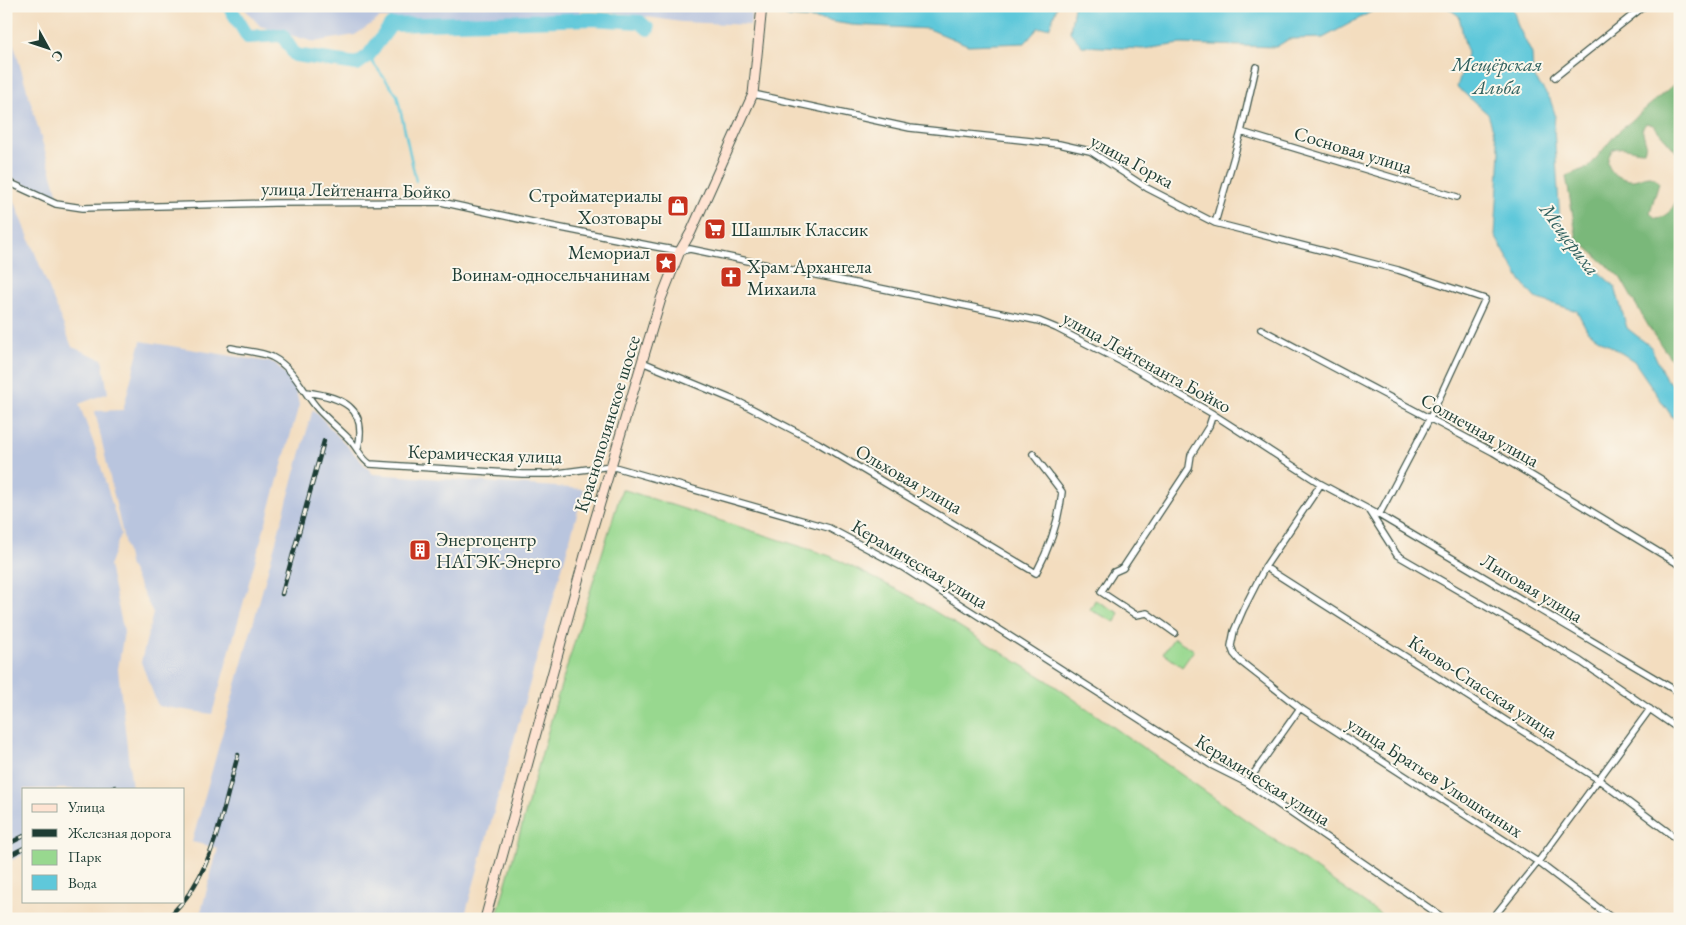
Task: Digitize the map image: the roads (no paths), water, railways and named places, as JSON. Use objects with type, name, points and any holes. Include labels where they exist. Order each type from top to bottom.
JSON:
[{"type":"main road","name":"Краснополянское шоссе","points":[[484,919],[590,536],[661,299],[680,251],[695,223],[753,94],[762,6]]},
{"type":"street","points":[[1555,77],[1644,6]]},
{"type":"street","points":[[1215,223],[1241,132],[1256,67]]},
{"type":"street","name":"улица Горка","points":[[753,94],[910,128],[1059,144],[1090,151],[1147,188],[1215,223],[1398,270],[1485,299],[1430,418]]},
{"type":"street","name":"Сосновая улица","points":[[1241,132],[1457,197]]},
{"type":"street","name":"улица Лейтенанта Бойко","points":[[6,180],[56,204],[83,208],[255,203],[441,202],[680,251],[690,249],[1039,321],[1132,367],[1213,414],[1322,484],[1369,510]]},
{"type":"street","name":"Солнечная улица","points":[[1261,330],[1493,452],[1680,565]]},
{"type":"street","name":"Керамическая улица","points":[[231,348],[274,358],[284,365],[294,375],[318,409],[358,448],[366,462],[376,465],[522,474],[558,473],[611,466],[829,528],[902,567],[1211,765],[1247,784],[1444,919]]},
{"type":"street","name":"Ольховая улица","points":[[642,362],[734,400],[818,443],[1036,573],[1046,554],[1059,513],[1062,492],[1033,454]]},
{"type":"street","points":[[306,392],[330,396],[351,408],[357,414],[361,422],[358,448]]},
{"type":"street","points":[[1175,633],[1147,613],[1136,614],[1101,592],[1114,572],[1123,568],[1189,468],[1190,455],[1209,426],[1213,414]]},
{"type":"street","points":[[1379,515],[1430,418]]},
{"type":"street","points":[[1265,567],[1322,484]]},
{"type":"street","points":[[1369,510],[1397,555],[1580,661],[1680,730]]},
{"type":"street","name":"Липовая улица","points":[[1369,510],[1680,692]]},
{"type":"street","name":"улица Братьев Улюшкиных","points":[[1265,567],[1234,631],[1232,646],[1234,654],[1240,661],[1300,708],[1538,862],[1613,919]]},
{"type":"street","name":"Киово-Спасская улица","points":[[1265,567],[1599,780],[1680,841]]},
{"type":"street","points":[[1247,784],[1300,708]]},
{"type":"street","points":[[1492,919],[1538,862],[1650,709]]},
{"type":"water","points":[[783,6],[1057,6],[1050,27],[1038,28],[1025,43],[968,45],[929,29],[852,25],[786,17]]},
{"type":"water","points":[[1074,6],[1382,6],[1323,38],[1289,39],[1276,47],[1181,44],[1143,49],[1082,46],[1070,32]]},
{"type":"water","name":"Мещёрская Альба","points":[[1445,6],[1512,6],[1518,26],[1532,54],[1533,75],[1550,99],[1555,114],[1554,128],[1561,237],[1615,287],[1627,328],[1651,347],[1666,380],[1680,389],[1680,421],[1673,418],[1634,361],[1588,332],[1577,311],[1535,298],[1521,281],[1495,236],[1500,151],[1488,114],[1457,87],[1467,54],[1459,16]]},
{"type":"waterway","name":"Мещериха","points":[[229,6],[248,37],[282,35],[295,55],[357,64],[368,56],[391,25],[591,19],[640,22],[648,29]]},
{"type":"waterway","points":[[368,56],[397,95],[416,181]]},
{"type":"railway","points":[[282,594],[324,441]]},
{"type":"railway","points":[[185,899],[202,872],[215,840],[238,755]]},
{"type":"railway","points":[[6,845],[22,837]]},
{"type":"railway","points":[[6,857],[22,849]]},
{"type":"railway","points":[[167,919],[183,902]]},
{"type":"place","name":"Стройматериалы Хозтовары","points":[[678,206]]},
{"type":"place","name":"Шашлык Классик","points":[[715,229]]},
{"type":"place","name":"Мемориал Воинам-односельчанинам","points":[[666,263]]},
{"type":"place","name":"Храм Архангела Михаила","points":[[731,277]]},
{"type":"place","name":"Энергоцентр НАТЭК-Энерго","points":[[420,550]]}]
